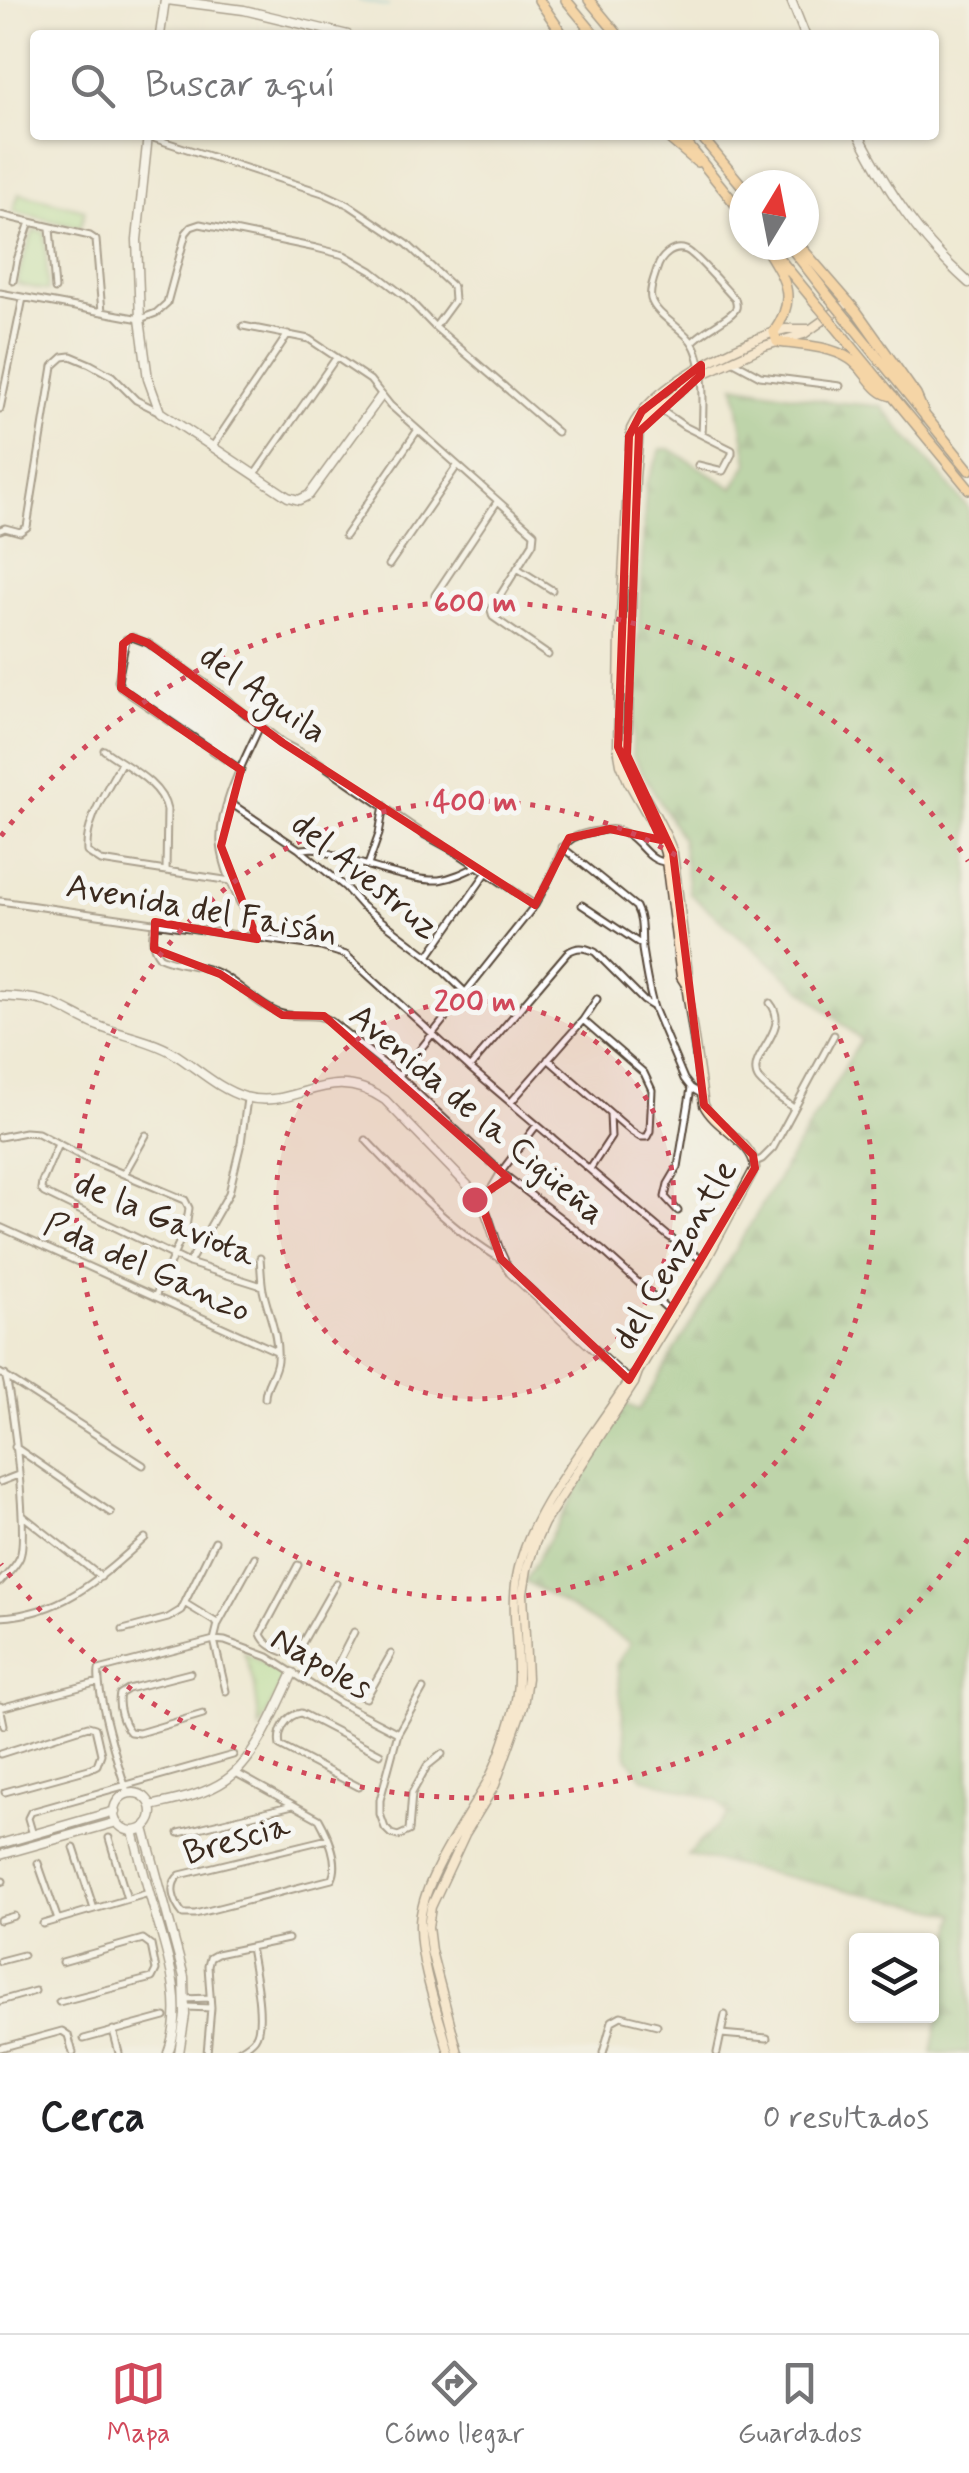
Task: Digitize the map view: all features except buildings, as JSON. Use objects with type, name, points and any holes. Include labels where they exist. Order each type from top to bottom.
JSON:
[{"type":"highway","points":[[539,0],[558,30]]},
{"type":"highway","points":[[566,0],[591,30]]},
{"type":"highway","points":[[590,0],[614,30]]},
{"type":"highway","points":[[671,140],[715,177]]},
{"type":"highway","points":[[684,140],[729,196]]},
{"type":"highway","points":[[704,140],[729,170]]},
{"type":"highway","points":[[774,260],[787,290],[786,312],[776,337],[840,354],[855,362],[882,394],[894,396]]},
{"type":"highway","points":[[779,260],[969,488]]},
{"type":"highway","points":[[801,260],[969,470]]},
{"type":"highway","points":[[812,260],[849,302],[916,395],[926,418]]},
{"type":"main road","points":[[686,984],[680,977],[660,836],[628,781],[618,747],[629,436],[642,412],[701,365],[776,337],[796,338],[849,302]]},
{"type":"main road","points":[[755,1162],[748,1150],[714,1122],[701,1094],[674,853],[636,778],[627,747],[635,476],[642,426],[658,408],[701,376],[776,337]]},
{"type":"main road","name":"del Cenzontle","points":[[446,2026],[422,1953],[424,1928],[465,1834],[496,1784],[523,1706],[524,1582],[541,1521],[704,1262],[753,1176],[755,1162]]},
{"type":"main road","points":[[446,2026],[449,2053]]},
{"type":"main road","points":[[446,2026],[458,2053]]},
{"type":"street","points":[[161,30],[166,0],[244,10],[327,30]]},
{"type":"street","points":[[791,0],[803,30]]},
{"type":"street","points":[[148,140],[138,240],[140,319],[148,379],[160,412]]},
{"type":"street","points":[[160,140],[323,192],[408,244],[453,286],[454,301],[435,326]]},
{"type":"street","points":[[861,140],[904,214],[969,283]]},
{"type":"street","points":[[0,214],[96,240],[102,313]]},
{"type":"street","points":[[13,281],[30,222]]},
{"type":"street","points":[[0,293],[140,319],[167,303],[186,234],[200,224],[344,256],[407,298],[557,432]]},
{"type":"street","points":[[50,227],[55,290]]},
{"type":"street","points":[[693,342],[736,308],[735,299],[683,250],[666,254],[660,260],[651,299],[693,342],[701,365],[702,435]]},
{"type":"street","points":[[0,409],[23,298]]},
{"type":"street","points":[[243,326],[308,339],[370,380],[381,396],[456,466],[534,532],[534,544],[492,606],[493,617],[548,655]]},
{"type":"street","points":[[212,446],[288,334]]},
{"type":"street","points":[[0,530],[20,532],[27,527],[53,366],[63,357],[71,356],[112,376],[136,400],[288,497],[299,500],[308,495],[381,396]]},
{"type":"street","points":[[255,474],[336,358]]},
{"type":"street","points":[[731,360],[760,376],[840,386]]},
{"type":"street","points":[[658,408],[729,448],[732,454],[723,471],[698,465]]},
{"type":"street","points":[[345,536],[418,430]]},
{"type":"street","points":[[390,566],[456,466]]},
{"type":"street","points":[[435,596],[498,501]]},
{"type":"street","points":[[517,568],[552,590]]},
{"type":"street","name":"del Aguila","points":[[240,770],[121,688],[118,680],[126,639],[132,637],[148,643],[260,726],[535,905]]},
{"type":"street","points":[[257,938],[221,846],[228,802],[260,726]]},
{"type":"street","points":[[104,750],[156,788],[166,801],[166,870]]},
{"type":"street","points":[[121,763],[94,815],[86,841],[88,852],[101,861],[232,881]]},
{"type":"street","name":"del Avestruz","points":[[228,802],[300,848],[466,993]]},
{"type":"street","points":[[368,865],[380,834],[384,805]]},
{"type":"street","points":[[399,1076],[535,905],[569,838],[610,829],[625,832],[654,860],[666,862]]},
{"type":"street","points":[[562,847],[636,907],[654,1008],[684,1079],[701,1094]]},
{"type":"street","points":[[300,848],[314,848],[416,878],[440,880],[477,866]]},
{"type":"street","points":[[428,956],[487,872]]},
{"type":"street","name":"Avenida del Faisán","points":[[0,901],[321,947],[346,955],[470,1068],[704,1262]]},
{"type":"street","points":[[582,905],[642,946]]},
{"type":"street","name":"Avenida de la Cigüeña","points":[[154,922],[152,942],[160,957],[220,974],[282,1015],[324,1016],[399,1076],[501,1172],[602,1250],[673,1314]]},
{"type":"street","points":[[470,1068],[567,952],[576,948],[595,952],[654,1008]]},
{"type":"street","points":[[0,996],[50,1003],[100,1027],[155,1044],[247,1098],[273,1099],[333,1084],[363,1088],[385,1100],[479,1196],[501,1259]]},
{"type":"street","points":[[510,1102],[597,999]]},
{"type":"street","points":[[770,1003],[778,1022],[756,1073],[760,1081],[793,1108]]},
{"type":"street","points":[[548,1059],[640,1137],[647,1137],[652,1090],[644,1073],[582,1020]]},
{"type":"street","points":[[755,1162],[773,1148],[834,1034]]},
{"type":"street","points":[[678,1211],[665,1197],[678,1167],[691,1088]]},
{"type":"street","points":[[189,1263],[230,1192],[247,1098]]},
{"type":"street","points":[[590,1170],[611,1138],[610,1113]]},
{"type":"street","points":[[479,1196],[491,1189],[537,1124]]},
{"type":"street","points":[[0,1137],[32,1132],[178,1196],[188,1204],[186,1226],[154,1297]]},
{"type":"street","points":[[124,1174],[146,1134]]},
{"type":"street","points":[[366,1140],[463,1233],[501,1259],[528,1289],[632,1382]]},
{"type":"street","name":"de la Gaviota","points":[[58,1144],[42,1182],[44,1194],[189,1263],[262,1286]]},
{"type":"street","name":"Pda del Ganzo","points":[[0,1227],[276,1350]]},
{"type":"street","points":[[260,1258],[276,1350],[276,1366],[265,1388],[265,1398]]},
{"type":"street","points":[[1,1579],[22,1554],[11,1401],[2,1374]]},
{"type":"street","points":[[2,1374],[142,1464]]},
{"type":"street","points":[[16,1447],[111,1513]]},
{"type":"street","points":[[0,1482],[18,1475]]},
{"type":"street","points":[[22,1515],[101,1577]]},
{"type":"street","points":[[0,1617],[41,1612],[68,1600],[145,1538]]},
{"type":"street","points":[[123,1630],[176,1614],[186,1604],[215,1541]]},
{"type":"street","points":[[226,1690],[214,1640],[218,1624],[255,1557]]},
{"type":"street","points":[[298,1565],[261,1634],[274,1648],[290,1654],[296,1652],[336,1584]]},
{"type":"street","points":[[186,1604],[218,1624]]},
{"type":"street","points":[[354,1632],[333,1673],[334,1680],[346,1691],[366,1698],[392,1654]]},
{"type":"street","name":"Napoles","points":[[98,1682],[102,1668],[214,1640],[268,1657],[340,1703],[398,1733]]},
{"type":"street","points":[[268,1657],[274,1648]]},
{"type":"street","points":[[190,1673],[124,1691],[119,1697],[122,1715],[127,1730],[135,1733],[203,1714]]},
{"type":"street","points":[[152,1806],[202,1792],[236,1772],[248,1757],[292,1673]]},
{"type":"street","points":[[4,1725],[0,1707],[98,1682],[126,1790]]},
{"type":"street","points":[[423,1689],[398,1733],[379,1807],[391,1834],[409,1832],[412,1793],[427,1766],[442,1754]]},
{"type":"street","points":[[340,1703],[346,1691]]},
{"type":"street","points":[[359,1787],[280,1746],[278,1738],[284,1724],[293,1714],[301,1713],[380,1754]]},
{"type":"street","points":[[107,1719],[122,1715]]},
{"type":"street","points":[[270,1718],[284,1724]]},
{"type":"street","points":[[0,1754],[88,1726],[95,1728],[101,1759],[93,1768],[4,1792]]},
{"type":"street","points":[[99,1743],[112,1740]]},
{"type":"street","points":[[32,1835],[28,1818],[32,1812],[126,1790],[233,1754]]},
{"type":"street","points":[[163,1901],[174,1898],[179,1910],[189,1915],[332,1878],[336,1869],[319,1820],[236,1772]]},
{"type":"street","points":[[126,1790],[145,1797],[152,1806],[152,1815],[144,1828],[184,1977],[179,2053]]},
{"type":"street","points":[[126,1790],[114,1811],[117,1822],[124,1829],[144,1828]]},
{"type":"street","points":[[179,1833],[294,1805]]},
{"type":"street","points":[[0,1844],[114,1811]]},
{"type":"street","points":[[0,1854],[117,1822]]},
{"type":"street","points":[[133,1830],[182,2001],[168,2053]]},
{"type":"street","points":[[109,1838],[128,1899]]},
{"type":"street","name":"Brescia","points":[[174,1898],[174,1882],[180,1876],[328,1839]]},
{"type":"street","points":[[74,1848],[94,1909]]},
{"type":"street","points":[[38,1863],[58,1920]]},
{"type":"street","points":[[43,1924],[149,1893]]},
{"type":"street","points":[[0,1920],[14,1916]]},
{"type":"street","points":[[59,2002],[152,1978],[156,1970],[148,1942],[140,1939],[62,1962]]},
{"type":"street","points":[[207,2053],[210,1958],[288,1939]]},
{"type":"street","points":[[235,2053],[254,2040],[258,2030],[259,2004],[250,1948]]},
{"type":"street","points":[[154,1956],[166,1952]]},
{"type":"street","points":[[0,1961],[22,1955]]},
{"type":"street","points":[[0,2001],[35,1991]]},
{"type":"street","points":[[182,2001],[210,1998]]},
{"type":"street","points":[[182,2001],[211,2008]]},
{"type":"street","points":[[717,2053],[725,2014]]},
{"type":"street","points":[[84,2038],[165,2017]]},
{"type":"street","points":[[604,2053],[616,2018],[657,2025]]},
{"type":"street","points":[[113,2030],[118,2053]]},
{"type":"street","points":[[0,2048],[65,2032],[73,2053]]},
{"type":"street","points":[[720,2034],[767,2038]]},
{"type":"highlighted area","points":[[701,365],[701,375],[639,432],[627,755],[673,853],[704,1105],[753,1155],[755,1168],[629,1380],[501,1259],[479,1197],[508,1178],[324,1016],[282,1015],[220,974],[154,949],[155,922],[257,939],[221,846],[241,770],[121,688],[123,644],[132,637],[148,643],[283,743],[535,905],[569,838],[610,829],[661,840],[618,747],[629,436],[642,411]]},
{"type":"green space","points":[[19,193],[85,210],[80,228],[13,211]]},
{"type":"green space","points":[[34,230],[45,232],[48,291],[17,284]]},
{"type":"green space","points":[[735,385],[832,402],[881,406],[969,509],[969,586],[963,590],[969,600],[969,2053],[932,2053],[956,1914],[687,1855],[728,1815],[717,1800],[643,1778],[627,1757],[617,1664],[630,1643],[525,1581],[625,1404],[639,1410],[861,1040],[689,893],[682,839],[632,755],[646,484],[661,449],[670,449],[733,488],[748,463]]},
{"type":"green space","points":[[244,1652],[286,1676],[260,1728],[255,1687]]},
{"type":"waterway","points":[[359,0],[388,6]]}]
